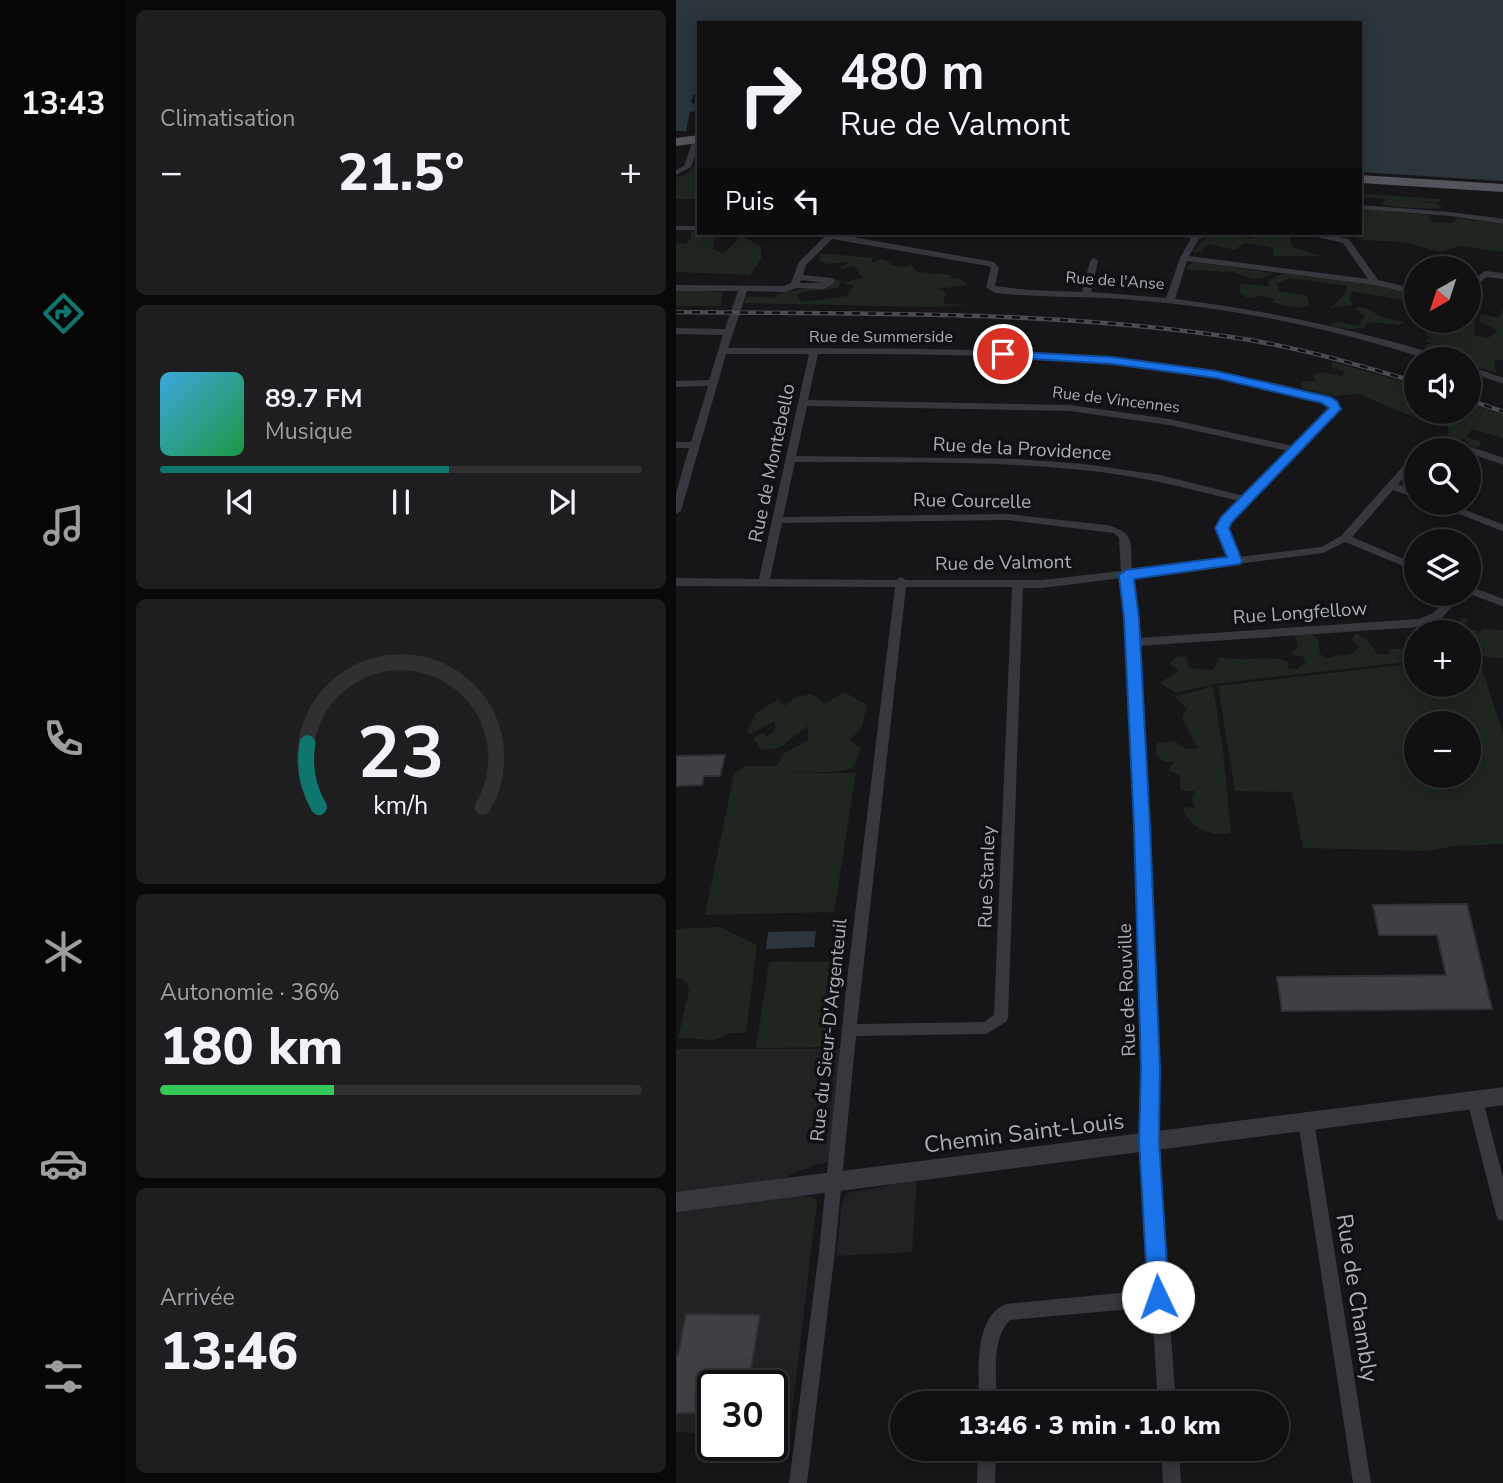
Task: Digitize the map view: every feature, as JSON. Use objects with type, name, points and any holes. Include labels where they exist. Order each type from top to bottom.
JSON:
[{"type":"main road","points":[[676,142],[697,142]]},
{"type":"main road","points":[[676,147],[697,142]]},
{"type":"main road","points":[[1362,179],[1504,188]]},
{"type":"main road","points":[[1362,185],[1504,194]]},
{"type":"street","points":[[676,173],[687,167],[697,142]]},
{"type":"street","points":[[1362,207],[1450,214],[1504,222]]},
{"type":"street","points":[[676,228],[697,228]]},
{"type":"street","points":[[676,288],[785,289],[796,281],[802,264],[831,235]]},
{"type":"street","name":"Rue de l'Anse","points":[[837,235],[991,264],[995,268],[990,287],[995,290],[1086,293],[1170,300],[1326,328],[1404,350]]},
{"type":"street","points":[[1186,235],[1202,235]]},
{"type":"street","points":[[1315,235],[1346,241],[1375,282]]},
{"type":"street","points":[[1170,300],[1184,258],[1196,237]]},
{"type":"street","points":[[1184,258],[1375,282],[1404,289]]},
{"type":"street","points":[[1086,293],[1094,261]]},
{"type":"street","points":[[1481,277],[1485,274],[1504,276]]},
{"type":"street","points":[[676,511],[728,331],[743,289]]},
{"type":"street","points":[[676,331],[728,331]]},
{"type":"street","name":"Rue de Summerside","points":[[723,351],[982,354],[1112,361],[1216,375],[1278,388],[1333,404],[1335,409],[1226,520],[1222,528],[1235,561]]},
{"type":"street","name":"Rue de Montebello","points":[[764,582],[814,352]]},
{"type":"street","points":[[1481,373],[1504,381]]},
{"type":"street","points":[[676,384],[714,383]]},
{"type":"street","name":"Rue de Vincennes","points":[[804,403],[1070,408],[1169,422],[1295,450]]},
{"type":"street","points":[[676,445],[695,445]]},
{"type":"street","points":[[1481,455],[1504,463]]},
{"type":"street","name":"Rue de la Providence","points":[[792,459],[1017,462],[1084,467],[1160,478],[1248,500]]},
{"type":"street","name":"Rue de Valmont","points":[[676,582],[901,581],[1018,584],[1126,575],[1323,550],[1345,538],[1404,471]]},
{"type":"street","points":[[1391,485],[1404,490]]},
{"type":"street","points":[[1470,515],[1504,528]]},
{"type":"street","name":"Rue Courcelle","points":[[778,520],[1008,517],[1106,528],[1118,531],[1124,537],[1126,575]]},
{"type":"street","points":[[1345,538],[1404,563]]},
{"type":"street","name":"Rue de Rouville","points":[[1126,575],[1132,642],[1145,920],[1150,1069],[1149,1141],[1166,1391]]},
{"type":"street","name":"Rue du Sieur-D'Argenteuil","points":[[798,1483],[901,581]]},
{"type":"street","name":"Rue Stanley","points":[[850,1030],[986,1028],[1001,1018],[1018,584]]},
{"type":"street","points":[[1481,594],[1504,603]]},
{"type":"street","name":"Rue Longfellow","points":[[1132,642],[1419,623],[1433,621],[1448,606]]},
{"type":"street","name":"Chemin Saint-Louis","points":[[676,1202],[1504,1096]]},
{"type":"street","points":[[1475,1100],[1504,1214]]},
{"type":"street","name":"Rue de Chambly","points":[[1306,1121],[1362,1483]]},
{"type":"street","points":[[988,1391],[990,1335],[995,1320],[1006,1312],[1158,1297]]},
{"type":"street","points":[[986,1483],[987,1461]]},
{"type":"street","points":[[1171,1461],[1172,1483]]},
{"type":"shaded area","points":[[676,0],[1503,0],[1503,181],[1362,172],[1362,21],[697,21],[697,95],[693,95],[691,103],[696,104],[694,111],[690,112],[686,131],[676,131]]},
{"type":"shaded area","points":[[697,161],[697,199],[676,199],[676,177],[684,175]]},
{"type":"shaded area","points":[[1366,194],[1440,199],[1439,202],[1412,201],[1436,203],[1443,208],[1384,205],[1380,204],[1386,200],[1364,197]]},
{"type":"shaded area","points":[[1362,209],[1428,215],[1432,222],[1453,223],[1457,218],[1503,224],[1503,252],[1461,246],[1441,252],[1403,242],[1362,240],[1351,235],[1362,235]]},
{"type":"shaded area","points":[[691,231],[697,232],[697,235],[733,236],[715,237],[713,249],[723,254],[741,236],[761,246],[761,259],[750,275],[676,272],[676,243],[685,244],[691,238]]},
{"type":"shaded area","points":[[1207,237],[1290,237],[1292,247],[1322,256],[1274,256],[1273,248],[1244,243],[1235,250],[1208,244],[1201,252],[1192,252]]},
{"type":"shaded area","points":[[819,253],[872,258],[872,263],[881,259],[891,265],[911,265],[917,272],[952,275],[950,278],[960,279],[969,285],[937,289],[946,292],[943,304],[974,305],[934,307],[744,303],[746,296],[773,298],[780,293],[833,283],[835,279],[841,281],[839,287],[797,295],[802,302],[847,296],[854,285],[845,282],[862,278],[854,266],[840,269],[848,262],[828,264],[820,261]]},
{"type":"shaded area","points":[[1194,262],[1272,273],[1253,279],[1233,272],[1188,270],[1186,267]]},
{"type":"shaded area","points":[[1278,275],[1375,285],[1404,292],[1404,301],[1352,291],[1349,299],[1353,305],[1330,308],[1344,295],[1347,286],[1291,278],[1277,283],[1279,291],[1307,296],[1309,306],[1290,307],[1272,302],[1275,299],[1260,296],[1247,298],[1239,291],[1241,284],[1269,286],[1269,281]]},
{"type":"shaded area","points":[[676,290],[723,292],[721,306],[676,306]]},
{"type":"shaded area","points":[[1355,309],[1369,309],[1379,316],[1404,322],[1399,325],[1368,322],[1364,328],[1349,329],[1330,326],[1338,322],[1359,326],[1365,316]]},
{"type":"shaded area","points":[[1503,309],[1503,360],[1494,360],[1496,373],[1481,369],[1481,347],[1425,347],[1432,343],[1424,341],[1431,338],[1425,335],[1474,333],[1488,338],[1498,330],[1481,322],[1481,314],[1499,318]]},
{"type":"shaded area","points":[[1333,362],[1404,382],[1404,413],[1358,394],[1334,396],[1301,388],[1301,381],[1315,381],[1312,375],[1323,372],[1341,376],[1346,372],[1331,367]]},
{"type":"shaded area","points":[[1481,407],[1503,415],[1503,438],[1472,429],[1467,437],[1470,438],[1449,438],[1449,430],[1444,424],[1481,424]]},
{"type":"shaded area","points":[[1503,630],[1503,658],[1481,654],[1481,631]]},
{"type":"shaded area","points":[[1355,633],[1366,639],[1377,654],[1389,654],[1390,649],[1404,649],[1404,662],[1213,684],[1176,693],[1160,683],[1179,671],[1169,663],[1177,657],[1186,656],[1189,668],[1213,670],[1220,657],[1281,660],[1289,662],[1287,668],[1297,669],[1306,662],[1302,656],[1291,655],[1298,646],[1294,635],[1311,634],[1318,639],[1320,654],[1327,659],[1352,653],[1360,647],[1352,640]]},
{"type":"shaded area","points":[[1404,664],[1404,697],[1481,697],[1481,665],[1503,734],[1503,844],[1455,846],[1428,851],[1303,848],[1292,792],[1235,791],[1218,686]]},
{"type":"shaded area","points":[[1213,686],[1223,749],[1231,834],[1208,832],[1191,821],[1182,807],[1195,808],[1192,799],[1195,791],[1181,791],[1179,775],[1168,770],[1174,762],[1163,761],[1156,754],[1157,743],[1175,741],[1185,749],[1198,748],[1182,717],[1187,709],[1175,697]]},
{"type":"shaded area","points":[[844,692],[867,705],[862,727],[850,740],[861,748],[853,768],[834,772],[770,773],[856,773],[834,912],[705,915],[734,774],[744,766],[777,766],[783,754],[808,740],[808,726],[779,748],[762,750],[753,738],[763,733],[767,736],[775,731],[775,721],[750,734],[747,731],[755,714],[778,699],[784,706],[796,697],[812,694],[825,704]]},
{"type":"shaded area","points":[[720,927],[757,945],[746,1033],[730,1033],[714,1040],[678,1038],[689,991],[687,983],[676,976],[676,929]]},
{"type":"shaded area","points":[[816,931],[814,947],[766,949],[768,932]]},
{"type":"shaded area","points":[[839,961],[828,1047],[756,1048],[769,962]]},
{"type":"shaded area","points":[[676,1049],[847,1049],[836,1161],[815,1165],[746,1193],[812,1197],[817,1202],[789,1436],[788,1370],[697,1370],[697,1433],[676,1432]]},
{"type":"shaded area","points":[[917,1180],[912,1252],[836,1256],[842,1203],[848,1193]]},
{"type":"shaded area","points":[[814,1198],[817,1202],[812,1240],[800,1238],[803,1210],[756,1208],[756,1205]]},
{"type":"building","points":[[725,755],[720,776],[704,776],[702,785],[676,786],[676,756]]},
{"type":"building","points":[[1467,904],[1492,1009],[1282,1011],[1277,977],[1446,975],[1437,935],[1379,935],[1373,905]]},
{"type":"building","points":[[686,1314],[760,1315],[751,1370],[697,1370],[697,1413],[676,1413],[678,1355]]},
{"type":"railway","points":[[676,312],[954,315],[1162,328],[1278,345],[1404,379]]},
{"type":"railway","points":[[1481,404],[1504,412]]},
{"type":"route","points":[[1003,354],[1112,361],[1216,375],[1326,400],[1333,404],[1335,409],[1226,520],[1222,528],[1235,561],[1126,575],[1131,619],[1142,826],[1150,1069],[1149,1141],[1158,1297]]}]
